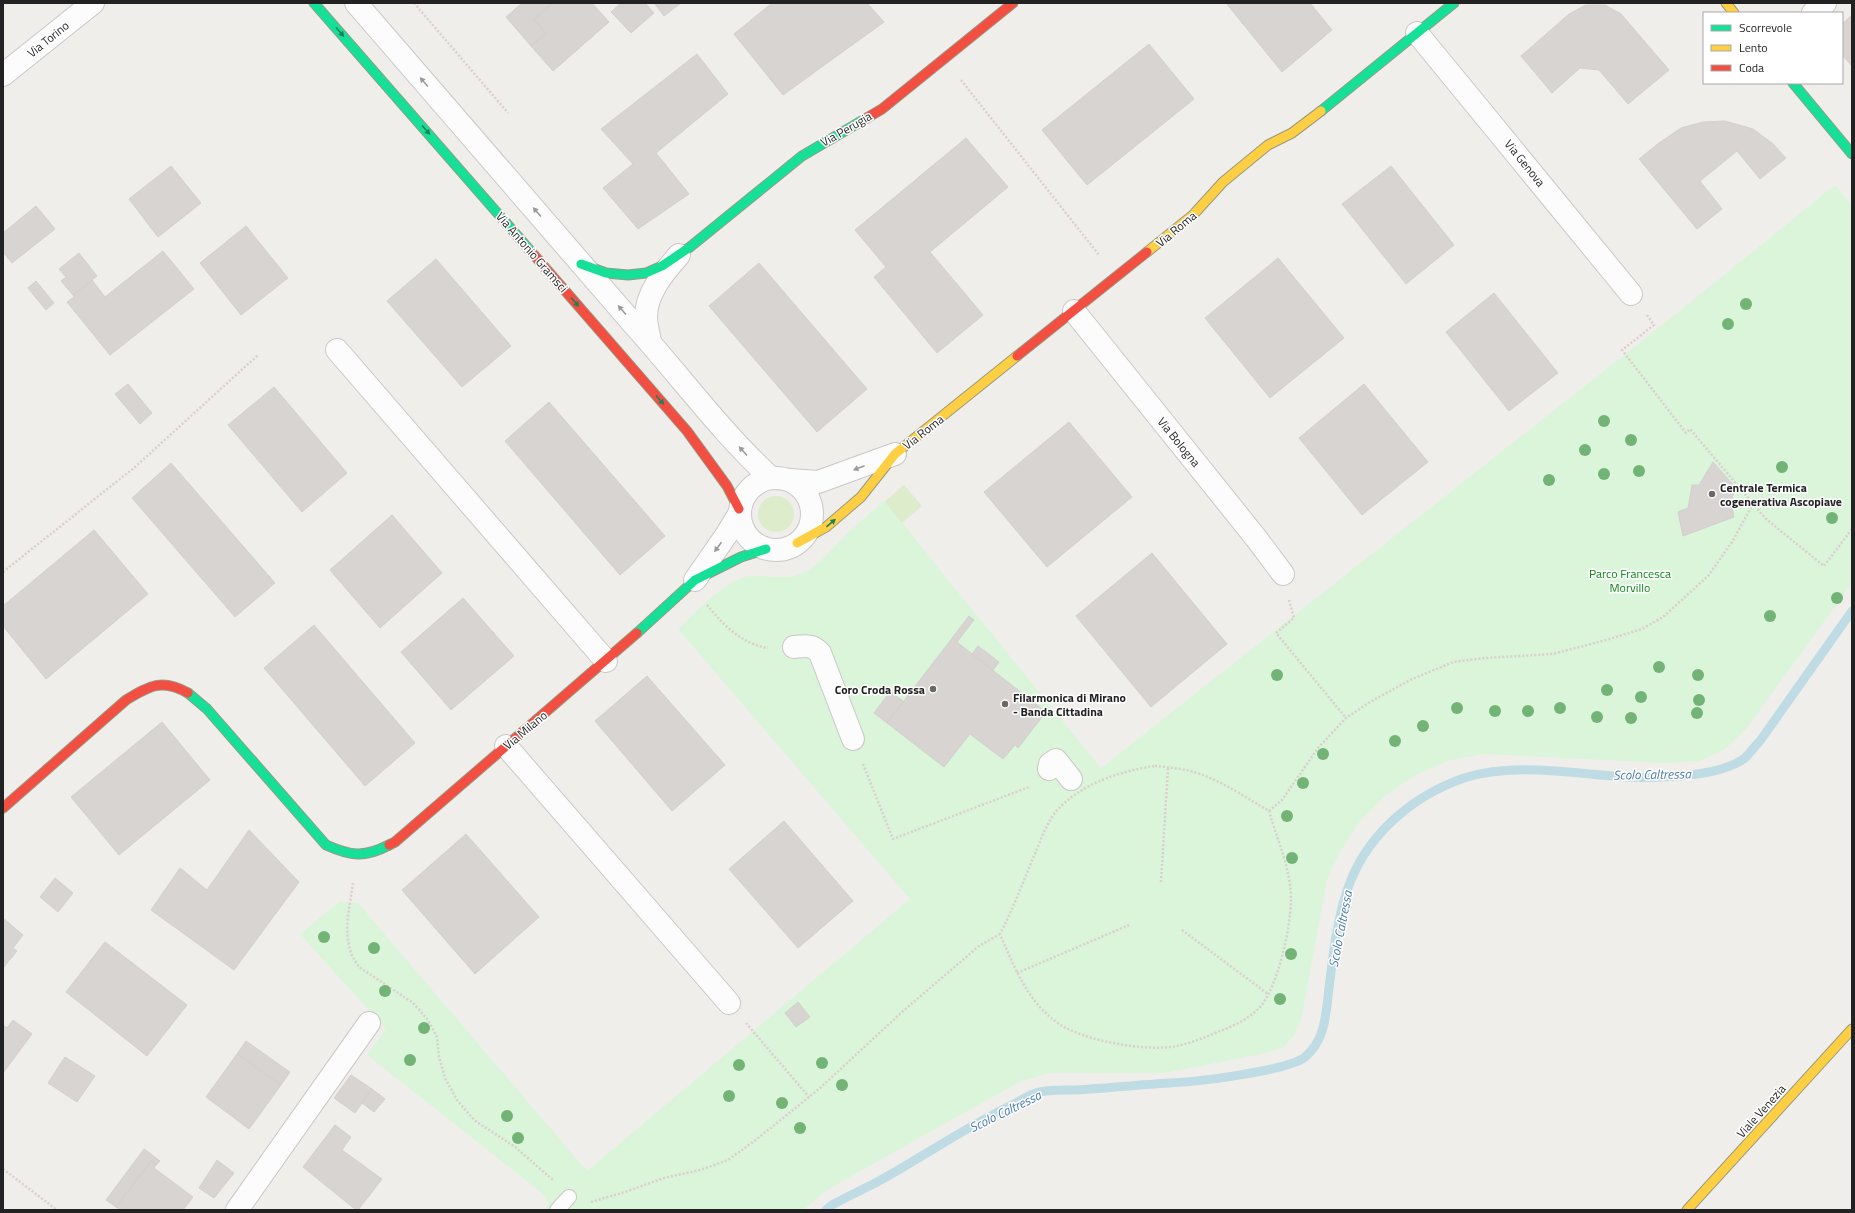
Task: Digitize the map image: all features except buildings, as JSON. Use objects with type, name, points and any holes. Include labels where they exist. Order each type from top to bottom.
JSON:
[{"type":"street","name":"Via Torino","points":[[3,75],[93,3]]},
{"type":"street","name":"Via Antonio Gramsci","points":[[314,3],[687,431],[727,486],[739,512]]},
{"type":"street","points":[[356,3],[650,342],[708,412],[753,461],[781,479],[798,485],[806,493],[811,503],[812,515],[810,526],[805,536],[788,549],[777,551],[766,549],[757,545],[749,538],[740,524],[739,512],[745,495],[752,487],[761,481],[781,479]]},
{"type":"street","name":"Via Perugia","points":[[581,264],[606,273],[628,276],[646,273],[662,266],[679,255],[802,156],[882,109],[1013,3]]},
{"type":"street","name":"Via Roma","points":[[797,543],[826,527],[861,497],[895,454],[1194,215],[1223,182],[1268,145],[1292,133],[1304,124],[1454,3]]},
{"type":"street","points":[[1726,3],[1733,12]]},
{"type":"street","points":[[1814,12],[1825,3]]},
{"type":"street","name":"Via Genova","points":[[1417,33],[1631,294]]},
{"type":"street","points":[[1794,84],[1852,154]]},
{"type":"street","name":"Via Perugia","points":[[650,342],[646,317],[649,301],[666,270],[679,255]]},
{"type":"street","name":"Via Bologna","points":[[1074,311],[1256,538],[1283,574]]},
{"type":"street","points":[[337,350],[606,661]]},
{"type":"street","name":"Via Roma","points":[[781,479],[818,482],[895,454]]},
{"type":"street","name":"Via Milano","points":[[3,808],[126,700],[148,687],[170,685],[189,692],[207,709],[326,845],[343,854],[357,856],[376,851],[395,842],[606,661],[695,580],[727,534],[739,512]]},
{"type":"street","name":"Via Milano","points":[[695,580],[741,557],[766,549]]},
{"type":"street","points":[[794,647],[810,645],[820,653],[853,739]]},
{"type":"street","points":[[506,746],[729,1003]]},
{"type":"street","points":[[1049,769],[1050,764],[1056,760],[1071,779]]},
{"type":"street","points":[[237,1210],[369,1023]]},
{"type":"street","name":"Viale Venezia","points":[[1687,1210],[1852,1029]]},
{"type":"lane","points":[[557,1210],[569,1198]]},
{"type":"path","points":[[414,3],[508,113]]},
{"type":"path","points":[[944,60],[1117,277]]},
{"type":"path","points":[[1631,294],[1654,325],[1622,350],[1686,433],[1690,429],[1766,520],[1824,566],[1852,528]]},
{"type":"path","points":[[3,572],[135,467],[258,355]]},
{"type":"path","points":[[1269,811],[1282,800],[1318,748],[1346,718],[1370,702],[1410,680],[1453,662],[1486,658],[1552,654],[1642,629],[1663,617],[1708,576],[1732,542],[1753,504]]},
{"type":"path","points":[[1283,574],[1294,618],[1276,633],[1346,718]]},
{"type":"path","points":[[702,600],[734,634],[756,646],[774,649],[794,647]]},
{"type":"path","points":[[853,739],[893,839],[1047,780],[1049,769]]},
{"type":"path","points":[[354,876],[347,926],[350,951],[353,960],[359,967],[413,1003],[428,1020],[437,1037],[439,1057],[445,1078],[457,1100],[474,1120],[516,1147],[561,1187],[569,1198],[576,1202],[586,1203],[601,1200],[664,1178],[700,1170],[728,1160],[809,1098],[902,1012],[979,946],[1000,934],[1012,911],[1047,827],[1055,814],[1083,790],[1123,772],[1154,766],[1186,770],[1200,774],[1226,786],[1269,811],[1289,876],[1291,900],[1280,962],[1268,994],[1261,1006],[1249,1017],[1229,1028],[1176,1046],[1140,1047],[1099,1040],[1072,1030],[1059,1024],[1035,1001],[1024,987],[1000,934]]},
{"type":"path","points":[[1161,882],[1168,768]]},
{"type":"path","points":[[1017,973],[1129,925]]},
{"type":"path","points":[[1182,930],[1268,994]]},
{"type":"path","points":[[729,1003],[809,1098]]},
{"type":"path","points":[[3,1169],[57,1210]]},
{"type":"green space","name":"Parco Francesca Morvillo","points":[[1835,185],[1852,205],[1852,583],[1746,729],[1724,750],[1699,761],[1665,763],[1483,754],[1450,760],[1414,776],[1385,796],[1360,821],[1340,852],[1327,879],[1301,1021],[1294,1035],[1284,1047],[1266,1053],[1165,1073],[1050,1073],[1021,1081],[830,1188],[803,1210],[544,1210],[549,1204],[542,1193],[367,1055],[386,1029],[300,934],[339,902],[358,903],[587,1171],[910,899],[678,629],[722,589],[732,582],[742,578],[751,576],[785,577],[799,575],[811,569],[884,501],[1101,768],[1672,317]]},
{"type":"green space","points":[[904,485],[922,506],[902,523],[934,563],[845,536]]},
{"type":"green space","points":[[780,496],[789,501],[793,507],[793,521],[789,527],[780,532],[772,532],[763,527],[759,521],[758,510],[763,501],[769,497]]},
{"type":"waterway","name":"Scolo Caltressa","points":[[826,1210],[832,1205],[879,1181],[976,1124],[1036,1093],[1051,1090],[1076,1090],[1219,1078],[1280,1067],[1305,1057],[1317,1042],[1324,1025],[1332,961],[1346,892],[1360,862],[1370,846],[1397,817],[1428,794],[1464,778],[1484,773],[1545,770],[1626,777],[1658,777],[1704,773],[1733,765],[1745,758],[1760,741],[1852,611]]},
{"type":"traffic: fast","points":[[314,3],[534,255]]},
{"type":"traffic: fast","points":[[1321,111],[1454,3]]},
{"type":"traffic: fast","points":[[1794,84],[1852,154]]},
{"type":"traffic: fast","points":[[581,264],[606,273],[628,275],[646,273],[662,266],[690,247],[802,156],[865,119]]},
{"type":"traffic: fast","points":[[637,633],[695,580],[741,557],[766,549]]},
{"type":"traffic: fast","points":[[188,693],[207,709],[326,845],[350,853],[358,854],[372,852],[389,845]]},
{"type":"traffic: slow","points":[[1726,3],[1733,12]]},
{"type":"traffic: slow","points":[[1147,252],[1193,215],[1223,182],[1268,145],[1292,133],[1321,111]]},
{"type":"traffic: slow","points":[[797,543],[826,527],[861,497],[895,454],[1017,356]]},
{"type":"traffic: slow","points":[[1687,1210],[1852,1029]]},
{"type":"traffic: jam","points":[[865,119],[882,109],[1013,3]]},
{"type":"traffic: jam","points":[[1017,356],[1147,252]]},
{"type":"traffic: jam","points":[[534,255],[687,431],[727,486],[739,509]]},
{"type":"traffic: jam","points":[[389,845],[395,842],[637,633]]},
{"type":"traffic: jam","points":[[3,808],[126,700],[149,688],[163,685],[179,688],[188,693]]},
{"type":"place","name":"Centrale Termica cogenerativa Ascopiave","points":[[1712,494]]},
{"type":"place","name":"Coro Croda Rossa","points":[[933,689]]},
{"type":"place","name":"Filarmonica di Mirano - Banda Cittadina","points":[[1005,704]]}]
